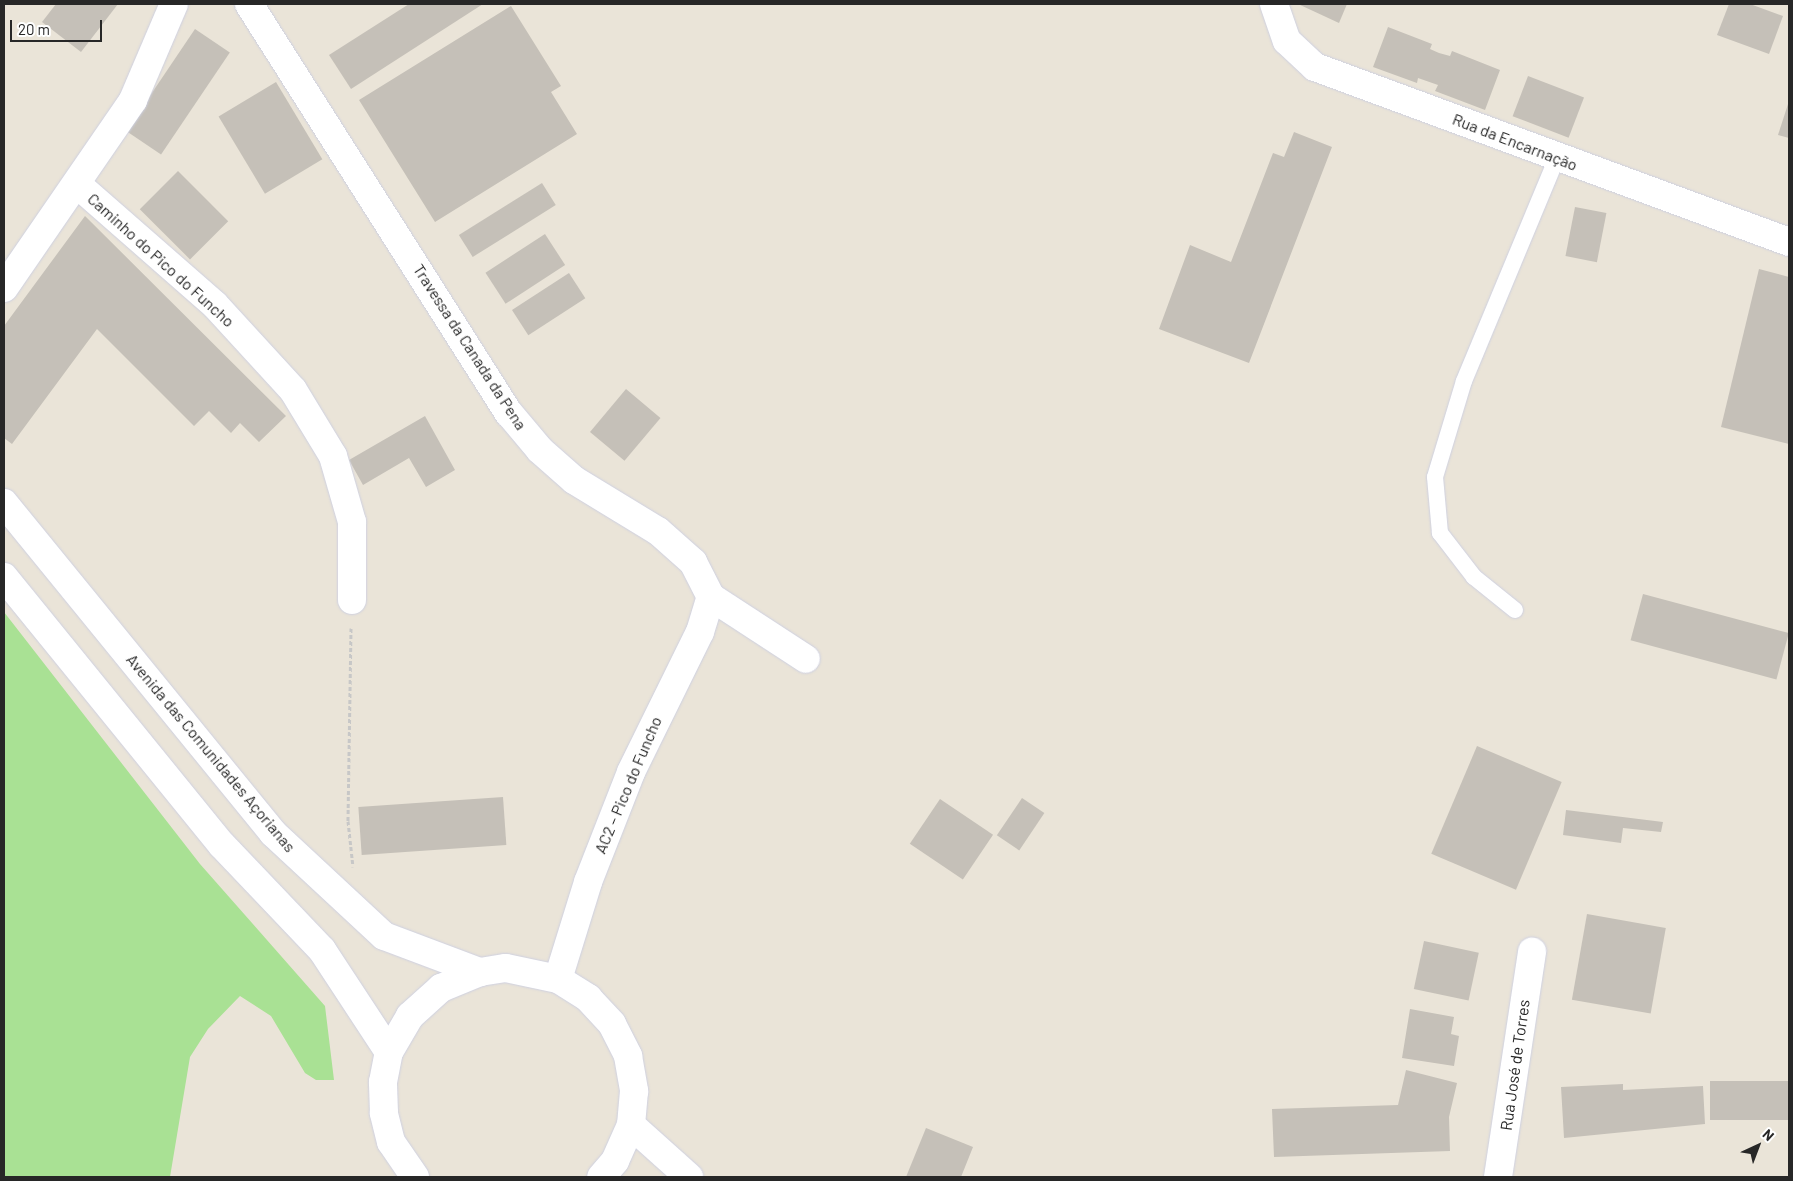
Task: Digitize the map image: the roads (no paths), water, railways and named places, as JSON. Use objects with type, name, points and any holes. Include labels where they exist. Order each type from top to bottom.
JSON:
[{"type":"street","name":"Caminho do Pico do Funcho","points":[[174,4],[133,100],[78,185],[215,305],[293,390],[333,456],[352,522],[352,600]]},
{"type":"street","name":"Travessa da Canada da Pena","points":[[250,4],[509,413],[540,450],[574,480],[658,531],[693,562],[711,597],[806,659]]},
{"type":"street","name":"Rua da Encarnação","points":[[1274,4],[1287,41],[1315,67],[1557,158],[1789,242]]},
{"type":"street","points":[[4,288],[78,185]]},
{"type":"street","name":"Avenida das Comunidades Açorianas","points":[[4,503],[273,833],[384,936],[480,972]]},
{"type":"street","points":[[4,577],[222,845],[322,950],[389,1052]]},
{"type":"street","name":"AC2 – Pico do Funcho","points":[[558,979],[588,882],[631,772],[700,632],[711,597]]},
{"type":"street","name":"Rua José de Torres","points":[[1498,1177],[1532,952]]},
{"type":"street","points":[[415,1177],[392,1142],[384,1113],[383,1082],[389,1052],[410,1016],[441,988],[480,972],[506,968],[558,979],[588,998],[612,1024],[628,1056],[634,1090],[631,1125],[615,1161],[602,1177]]},
{"type":"street","points":[[631,1125],[689,1177]]},
{"type":"lane","points":[[1514,610],[1474,577],[1440,534],[1435,477],[1464,381],[1557,158]]}]
